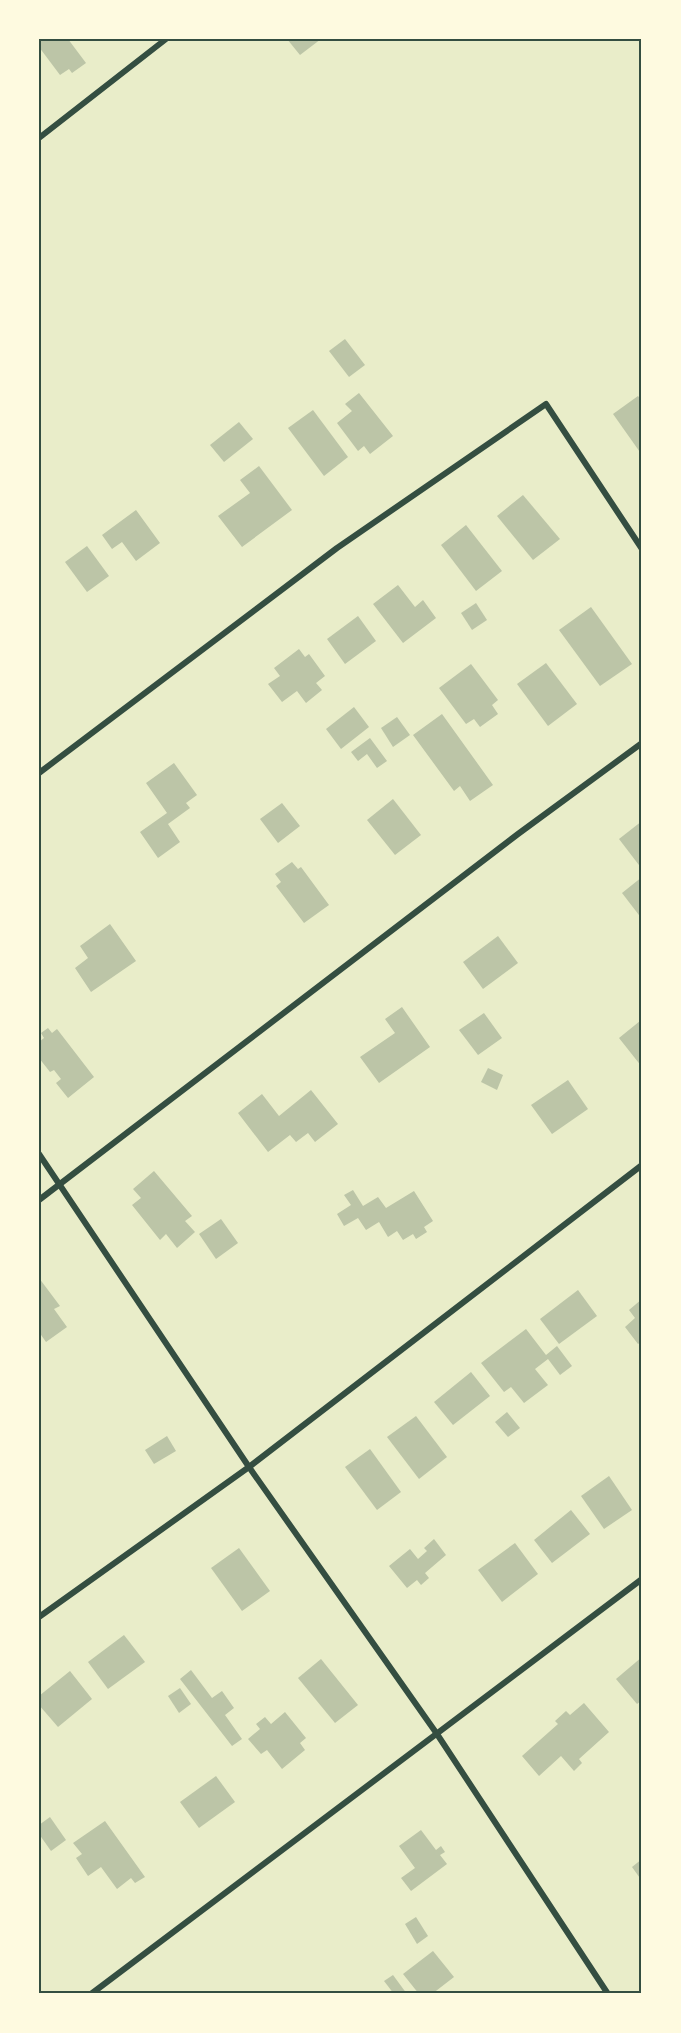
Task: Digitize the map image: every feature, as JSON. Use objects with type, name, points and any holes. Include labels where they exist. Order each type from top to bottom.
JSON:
[{"type":"street","points":[[39,138],[166,39]]},
{"type":"street","points":[[39,773],[337,548],[546,404],[642,549]]},
{"type":"street","points":[[39,1200],[518,834],[642,743]]},
{"type":"street","points":[[39,1154],[249,1467],[437,1734],[608,1994]]},
{"type":"street","points":[[39,1617],[249,1467],[642,1165]]},
{"type":"street","points":[[91,1994],[642,1579]]},
{"type":"building","points":[[39,39],[68,39],[86,63],[72,73],[69,69],[60,75],[39,47]]},
{"type":"building","points":[[287,39],[321,39],[300,55]]},
{"type":"building","points":[[345,339],[365,365],[349,377],[329,351]]},
{"type":"building","points":[[359,393],[393,436],[370,454],[364,446],[358,451],[337,423],[352,411],[345,404]]},
{"type":"building","points":[[638,396],[642,401],[642,455],[613,414]]},
{"type":"building","points":[[313,410],[348,457],[324,476],[288,428]]},
{"type":"building","points":[[239,422],[253,439],[224,462],[210,445]]},
{"type":"building","points":[[259,466],[292,510],[242,547],[218,516],[250,493],[240,480]]},
{"type":"building","points":[[523,495],[560,539],[533,560],[497,516]]},
{"type":"building","points":[[136,510],[160,543],[136,561],[122,542],[112,549],[102,535]]},
{"type":"building","points":[[466,525],[502,571],[476,591],[441,545]]},
{"type":"building","points":[[87,546],[109,576],[87,592],[65,562]]},
{"type":"building","points":[[398,585],[415,607],[423,600],[436,618],[403,643],[373,604]]},
{"type":"building","points":[[476,603],[487,620],[472,630],[461,613]]},
{"type":"building","points":[[591,607],[632,664],[600,686],[559,630]]},
{"type":"building","points":[[358,616],[376,641],[345,664],[327,639]]},
{"type":"building","points":[[299,649],[305,657],[309,654],[325,676],[316,683],[322,690],[306,703],[297,691],[282,702],[268,684],[280,676],[274,668]]},
{"type":"building","points":[[546,663],[577,704],[548,726],[517,684]]},
{"type":"building","points":[[471,664],[498,700],[492,705],[498,714],[480,727],[474,719],[466,724],[439,688]]},
{"type":"building","points":[[354,707],[369,727],[341,749],[326,729]]},
{"type":"building","points":[[442,714],[493,785],[470,801],[460,786],[454,791],[413,735]]},
{"type":"building","points":[[397,717],[410,735],[393,747],[381,728]]},
{"type":"building","points":[[370,738],[387,761],[377,768],[367,754],[358,761],[351,752]]},
{"type":"building","points":[[174,763],[197,795],[186,803],[190,808],[168,824],[180,842],[158,858],[140,832],[167,813],[146,783]]},
{"type":"building","points":[[393,799],[421,835],[395,855],[367,820]]},
{"type":"building","points":[[282,803],[300,826],[278,843],[260,819]]},
{"type":"building","points":[[642,821],[642,869],[619,839]]},
{"type":"building","points":[[292,862],[298,869],[301,867],[329,905],[304,923],[276,886],[281,882],[275,874]]},
{"type":"building","points":[[642,877],[642,919],[622,893]]},
{"type":"building","points":[[110,924],[136,961],[91,992],[75,968],[88,958],[80,946]]},
{"type":"building","points":[[498,936],[518,963],[483,989],[463,962]]},
{"type":"building","points":[[402,1007],[430,1047],[379,1083],[360,1057],[395,1033],[385,1019]]},
{"type":"building","points":[[484,1013],[502,1038],[478,1055],[459,1030]]},
{"type":"building","points":[[640,1021],[642,1024],[642,1067],[619,1038]]},
{"type":"building","points":[[48,1028],[52,1033],[57,1029],[94,1077],[68,1098],[56,1083],[61,1079],[54,1070],[50,1072],[39,1058],[39,1042],[44,1038],[41,1033]]},
{"type":"building","points":[[488,1068],[503,1075],[497,1090],[481,1082]]},
{"type":"building","points":[[568,1080],[588,1109],[552,1134],[531,1105]]},
{"type":"building","points":[[311,1090],[338,1124],[315,1142],[308,1133],[296,1142],[290,1135],[268,1152],[238,1113],[262,1094],[279,1116]]},
{"type":"building","points":[[154,1171],[192,1216],[185,1221],[195,1232],[177,1248],[166,1234],[160,1240],[132,1205],[141,1198],[133,1189]]},
{"type":"building","points":[[353,1190],[363,1206],[378,1197],[386,1208],[414,1191],[433,1221],[424,1227],[427,1232],[416,1239],[413,1234],[403,1240],[397,1231],[388,1237],[379,1222],[366,1230],[358,1218],[344,1226],[337,1214],[351,1205],[344,1195]]},
{"type":"building","points":[[221,1219],[238,1243],[216,1259],[199,1234]]},
{"type":"building","points":[[39,1278],[60,1306],[54,1309],[67,1327],[46,1342],[39,1332]]},
{"type":"building","points":[[578,1290],[597,1316],[559,1344],[540,1319]]},
{"type":"building","points":[[642,1299],[642,1341],[638,1344],[625,1327],[635,1318],[629,1310]]},
{"type":"building","points":[[526,1329],[546,1355],[557,1346],[572,1366],[560,1375],[548,1359],[535,1369],[548,1385],[524,1403],[511,1387],[504,1392],[481,1363]]},
{"type":"building","points":[[471,1372],[490,1396],[453,1425],[434,1402]]},
{"type":"building","points":[[507,1412],[520,1428],[508,1437],[495,1422]]},
{"type":"building","points":[[416,1416],[447,1457],[419,1479],[387,1437]]},
{"type":"building","points":[[167,1436],[176,1451],[154,1464],[145,1450]]},
{"type":"building","points":[[370,1449],[401,1492],[377,1510],[345,1467]]},
{"type":"building","points":[[609,1476],[632,1510],[604,1529],[581,1496]]},
{"type":"building","points":[[571,1510],[590,1534],[552,1563],[534,1540]]},
{"type":"building","points":[[434,1539],[446,1555],[425,1573],[429,1578],[421,1585],[417,1580],[407,1588],[389,1566],[410,1549],[418,1559],[427,1551],[424,1548]]},
{"type":"building","points":[[515,1543],[538,1574],[502,1602],[478,1570]]},
{"type":"building","points":[[239,1548],[270,1591],[242,1611],[211,1568]]},
{"type":"building","points":[[124,1635],[145,1662],[108,1689],[88,1662]]},
{"type":"building","points":[[642,1657],[642,1700],[637,1704],[616,1679]]},
{"type":"building","points":[[321,1659],[358,1705],[335,1723],[298,1678]]},
{"type":"building","points":[[191,1670],[212,1698],[222,1691],[234,1708],[225,1715],[242,1739],[232,1746],[180,1679]]},
{"type":"building","points":[[70,1671],[92,1699],[58,1727],[39,1705],[39,1696]]},
{"type":"building","points":[[180,1688],[191,1704],[179,1713],[168,1696]]},
{"type":"building","points":[[584,1703],[609,1732],[579,1759],[582,1763],[574,1771],[561,1756],[539,1776],[522,1756],[558,1724],[555,1721],[566,1711],[570,1715]]},
{"type":"building","points":[[285,1712],[306,1738],[300,1743],[305,1750],[282,1769],[267,1750],[261,1754],[248,1739],[260,1729],[256,1724],[265,1717],[271,1724]]},
{"type":"building","points":[[216,1776],[235,1802],[199,1828],[180,1802]]},
{"type":"building","points":[[50,1817],[66,1840],[51,1851],[39,1834],[39,1825]]},
{"type":"building","points":[[105,1821],[145,1877],[135,1883],[131,1878],[117,1889],[101,1867],[88,1876],[76,1858],[82,1854],[73,1843]]},
{"type":"building","points":[[421,1830],[436,1850],[441,1846],[445,1852],[440,1855],[447,1864],[411,1891],[401,1878],[415,1868],[399,1846]]},
{"type":"building","points":[[642,1859],[642,1881],[632,1867]]},
{"type":"building","points":[[416,1917],[428,1936],[417,1944],[405,1924]]},
{"type":"building","points":[[433,1951],[454,1977],[432,1994],[419,1994],[403,1974]]},
{"type":"building","points":[[393,1975],[407,1994],[394,1994],[384,1981]]}]
